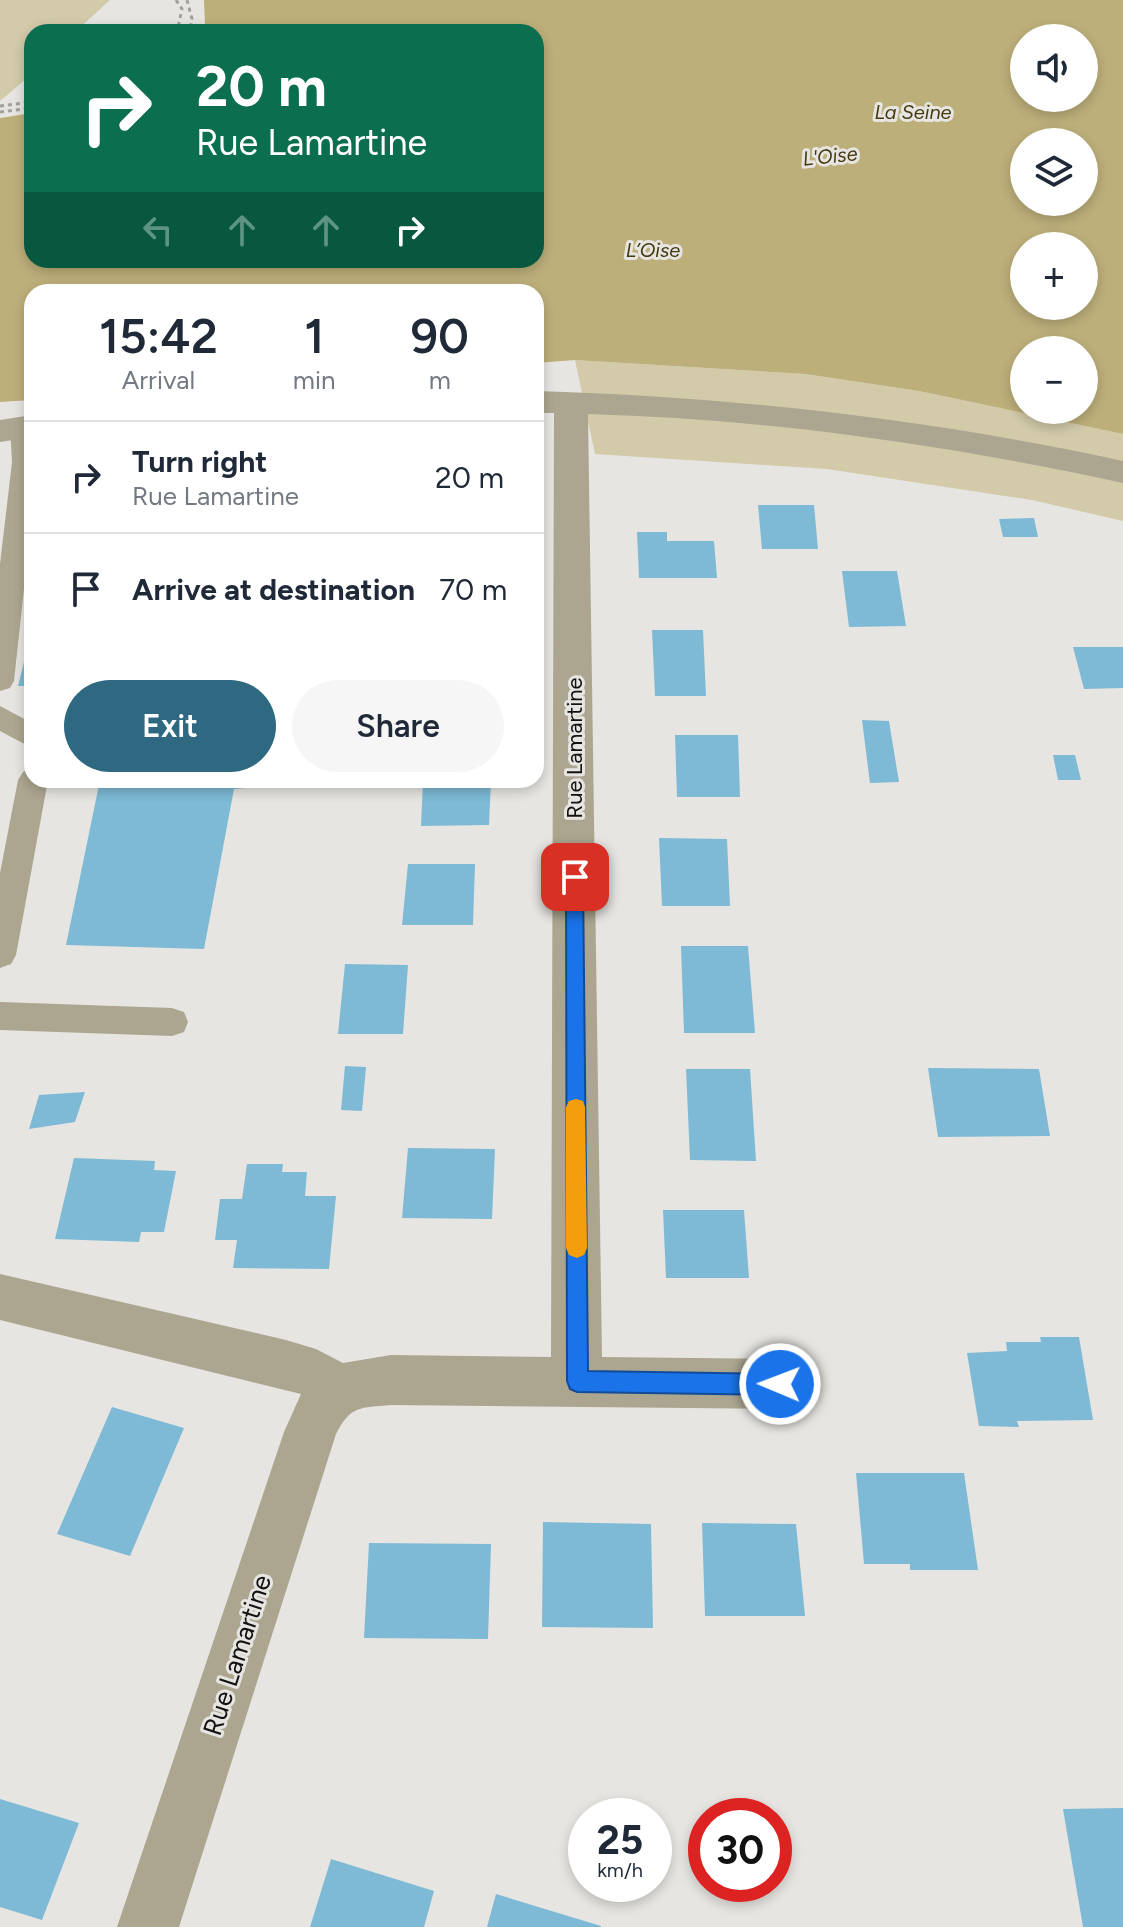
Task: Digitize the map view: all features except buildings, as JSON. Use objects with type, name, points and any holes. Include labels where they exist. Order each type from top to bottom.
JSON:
[{"type":"street","points":[[553,402],[715,409],[830,420],[928,433],[1123,472]]},
{"type":"street","name":"Rue Lamartine","points":[[553,402],[577,1381]]},
{"type":"street","points":[[0,1297],[286,1365],[316,1374],[336,1388],[391,1380],[780,1384]]},
{"type":"street","name":"Rue Lamartine","points":[[148,1927],[310,1432],[322,1403],[336,1388]]},
{"type":"lane","points":[[18,428],[24,448]]},
{"type":"lane","points":[[0,681],[24,492]]},
{"type":"lane","points":[[0,717],[24,732]]},
{"type":"lane","points":[[0,955],[31,788]]},
{"type":"lane","points":[[0,1016],[172,1022]]},
{"type":"path","points":[[176,0],[182,9],[179,24]]},
{"type":"path","points":[[187,0],[191,24]]},
{"type":"path","points":[[0,106],[24,103]]},
{"type":"path","points":[[0,112],[24,109]]},
{"type":"shaded area","points":[[0,0],[110,0],[84,24],[24,24],[24,81],[0,101]]},
{"type":"shaded area","points":[[575,360],[805,374],[919,391],[1010,410],[1010,424],[1076,424],[1123,434],[1123,521],[1032,500],[827,469],[595,454]]},
{"type":"water","points":[[204,0],[1123,0],[1123,434],[1076,424],[1098,424],[1098,336],[1010,336],[1010,410],[919,391],[805,374],[575,360],[544,362],[544,284],[24,284],[24,400],[0,402],[0,118],[24,114],[24,268],[544,268],[544,24],[205,24]]},
{"type":"slow traffic","points":[[576,1107],[577,1248]]},
{"type":"route","points":[[575,877],[577,1381],[780,1384]]},
{"type":"water label","name":"La Seine","points":[[913,112]]},
{"type":"water label","name":"L'Oise","points":[[830,156]]},
{"type":"water label","name":"L’Oise","points":[[653,250]]}]
